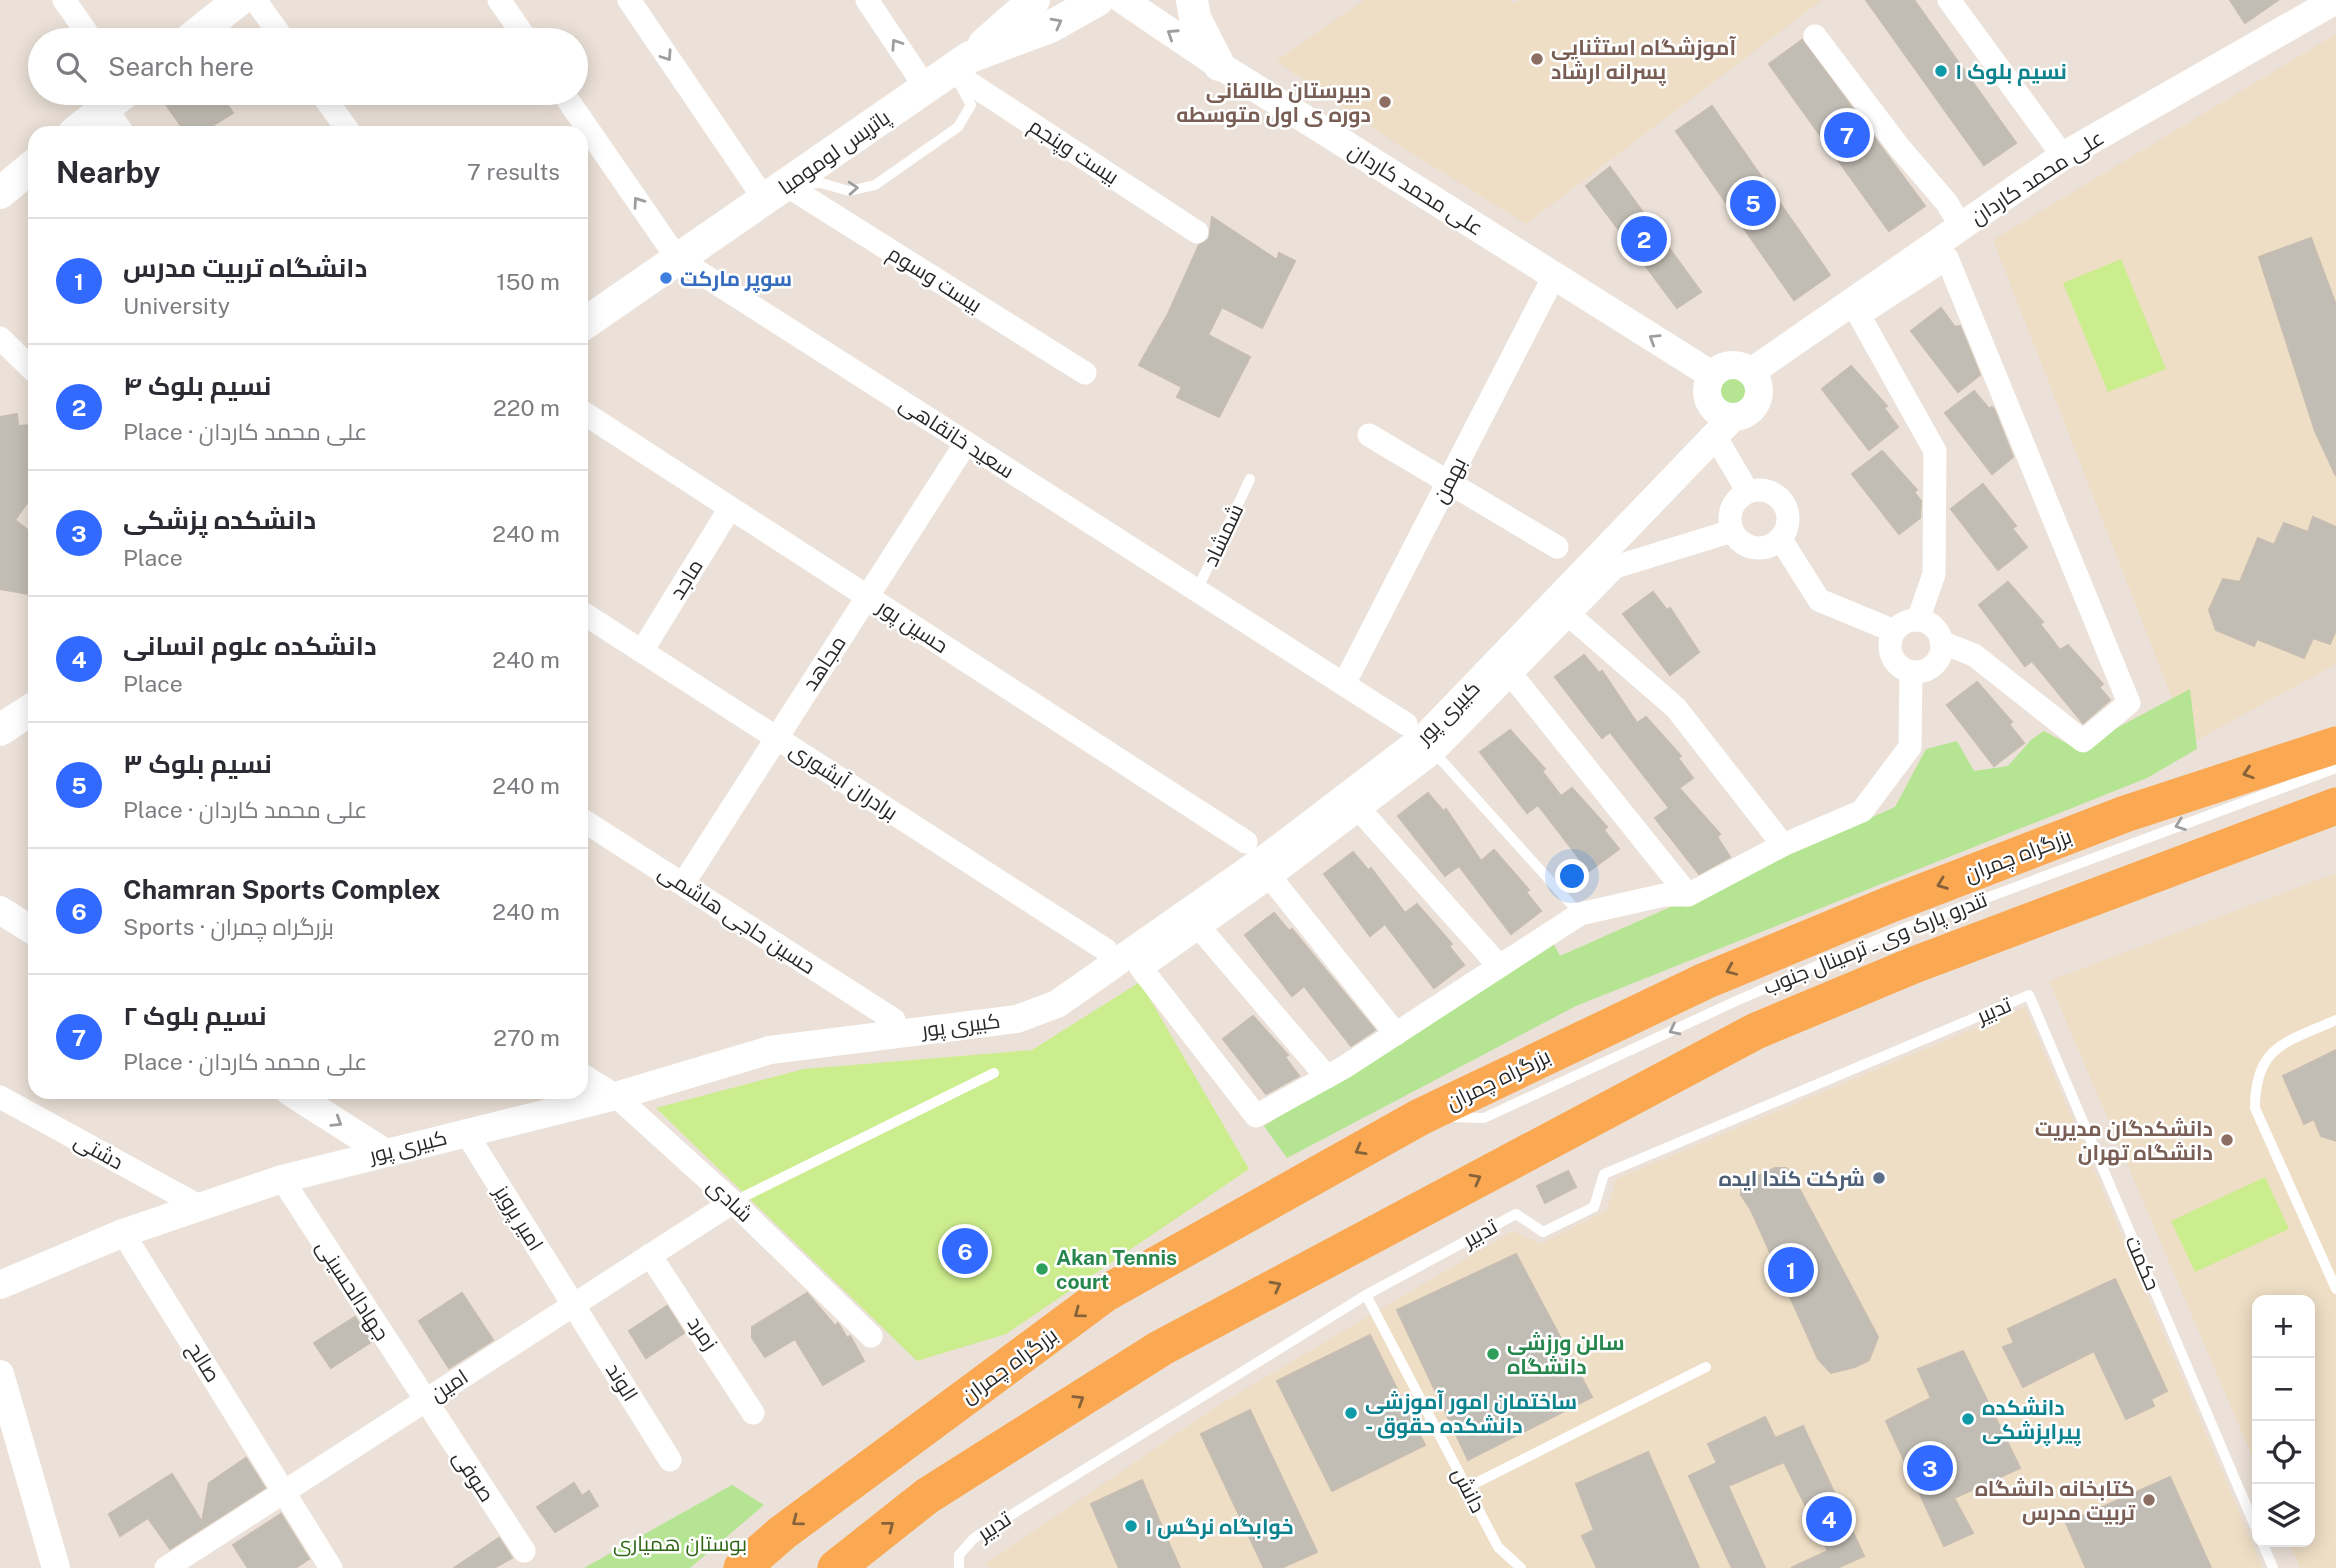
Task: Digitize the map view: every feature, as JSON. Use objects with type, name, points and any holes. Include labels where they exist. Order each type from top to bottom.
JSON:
[{"type":"highway","name":"بزرگراه چمران","points":[[742,1568],[782,1533],[1106,1293],[1420,1117],[1705,981],[1891,904],[2125,814],[2336,745]]},
{"type":"highway","points":[[836,1568],[927,1496],[1161,1348],[1756,1031],[1914,965],[2336,806]]},
{"type":"main road","points":[[204,28],[239,0]]},
{"type":"main road","points":[[949,72],[1034,0]]},
{"type":"main road","name":"پاتریس لومومبا","points":[[588,321],[949,72],[1051,27],[1098,0]]},
{"type":"main road","points":[[1192,0],[1195,18],[1219,65]]},
{"type":"main road","points":[[82,126],[108,105]]},
{"type":"main road","points":[[0,730],[28,712]]},
{"type":"street","points":[[64,0],[84,28]]},
{"type":"street","points":[[256,0],[276,28]]},
{"type":"street","points":[[499,0],[519,28]]},
{"type":"street","name":"بیست وسوم","points":[[629,0],[776,192],[1085,373]]},
{"type":"street","points":[[867,0],[949,72]]},
{"type":"street","name":"علی محمد کاردان","points":[[1123,0],[1219,65],[1712,375]]},
{"type":"street","points":[[1949,0],[2063,156]]},
{"type":"street","name":"علی محمد کاردان","points":[[1751,372],[2063,156],[2336,0]]},
{"type":"street","points":[[1815,36],[1899,147],[1947,203],[1961,227]]},
{"type":"street","name":"بیست وپنجم","points":[[949,72],[1196,232]]},
{"type":"street","points":[[115,105],[121,126]]},
{"type":"street","points":[[330,105],[345,126]]},
{"type":"street","name":"سعید خانقاهی","points":[[571,105],[586,126]]},
{"type":"street","name":"سعید خانقاهی","points":[[588,129],[677,258],[1406,724]]},
{"type":"street","points":[[1918,620],[1934,574],[1935,452],[1859,315],[1947,258],[2129,703],[2083,741],[1974,655],[1941,642]]},
{"type":"street","name":"بهمن","points":[[1344,684],[1554,276]]},
{"type":"street","points":[[0,338],[28,365]]},
{"type":"street","points":[[1724,427],[1750,411],[1759,396],[1756,379],[1751,372],[1735,365],[1726,366],[1712,375],[1708,382],[1708,399],[1724,427],[1748,492]]},
{"type":"street","name":"حسین پور","points":[[588,416],[1246,842]]},
{"type":"street","name":"کبیری پور","points":[[0,1285],[123,1233],[282,1179],[465,1131],[615,1096],[780,1048],[1017,1019],[1057,1004],[1080,991],[1270,855],[1426,737],[1724,427]]},
{"type":"street","points":[[1369,435],[1449,480],[1557,547]]},
{"type":"street","name":"مجاهد","points":[[682,884],[966,443]]},
{"type":"street","points":[[1748,492],[1767,492],[1782,502],[1788,521],[1780,538],[1772,545],[1754,548],[1737,538],[1732,531],[1731,512],[1740,497],[1748,492]]},
{"type":"street","name":"ماجد","points":[[642,651],[730,508]]},
{"type":"street","points":[[1732,531],[1615,567],[1434,752],[1270,877],[1141,968],[1256,1116],[1327,1077],[1396,1034],[1580,914],[1664,895],[1688,895],[1783,845],[1862,811],[1909,747],[1911,672]]},
{"type":"street","points":[[1780,538],[1819,600],[1894,631]]},
{"type":"street","points":[[1568,614],[1676,708],[1783,845]]},
{"type":"street","name":"برادران آبشوری","points":[[588,616],[1106,950]]},
{"type":"street","points":[[1918,620],[1934,627],[1941,642],[1940,658],[1928,670],[1911,672],[1896,664],[1891,657],[1890,639],[1894,631],[1909,621],[1918,620]]},
{"type":"street","points":[[1510,673],[1688,895]]},
{"type":"street","points":[[1358,808],[1500,966]]},
{"type":"street","name":"حسین حاجی هاشمی","points":[[588,823],[894,1020]]},
{"type":"street","points":[[1270,877],[1396,1034]]},
{"type":"street","points":[[0,910],[28,928]]},
{"type":"street","points":[[1198,926],[1327,1077]]},
{"type":"street","name":"شادی","points":[[588,1079],[615,1096],[733,1202],[871,1336]]},
{"type":"street","name":"دشتی","points":[[0,1097],[199,1206]]},
{"type":"street","points":[[300,1099],[384,1152]]},
{"type":"street","name":"امیر پرویز","points":[[465,1131],[573,1305]]},
{"type":"street","name":"جهادالحسینی","points":[[282,1179],[425,1400]]},
{"type":"street","name":"امین","points":[[166,1568],[190,1562],[284,1492],[733,1202]]},
{"type":"street","name":"صالح","points":[[123,1233],[331,1568]]},
{"type":"street","name":"زمرد","points":[[650,1255],[753,1413]]},
{"type":"street","name":"الوند","points":[[573,1305],[670,1460]]},
{"type":"street","points":[[0,1374],[56,1568]]},
{"type":"street","name":"صوفی","points":[[425,1400],[524,1551]]},
{"type":"lane","points":[[776,192],[821,183],[849,191],[875,185],[898,170],[958,127],[971,105],[949,72]]},
{"type":"lane","name":"شمشاد","points":[[1197,590],[1250,479]]},
{"type":"lane","points":[[1434,752],[1580,914]]},
{"type":"lane","name":"تندرو پارک وی ـ ترمینال جنوب","points":[[1420,1117],[1484,1118],[1736,1001],[1899,930],[2336,768]]},
{"type":"lane","name":"تدبیر","points":[[958,1568],[959,1555],[974,1538],[1366,1295],[1516,1214],[1543,1232],[1594,1208],[1604,1174],[2029,995]]},
{"type":"lane","name":"حکمت","points":[[2029,995],[2252,1519]]},
{"type":"lane","points":[[2336,1020],[2288,1042],[2266,1058],[2255,1081],[2255,1108],[2336,1289]]},
{"type":"lane","points":[[733,1202],[993,1073]]},
{"type":"lane","name":"دانش","points":[[1366,1295],[1498,1547],[1521,1568]]},
{"type":"lane","points":[[1468,1487],[1706,1367]]},
{"type":"lane","points":[[2264,1547],[2273,1568]]},
{"type":"shaded area","points":[[1364,0],[1510,0],[1515,4],[1519,0],[1822,0],[1526,224],[1397,144],[1276,61]]},
{"type":"shaded area","points":[[2336,34],[2336,664],[2190,744],[1993,240]]},
{"type":"shaded area","name":"دانشکدگان مدیریت دانشگاه تهران","points":[[2336,873],[2336,1568],[2300,1568],[2291,1547],[2315,1547],[2315,1295],[2252,1295],[2252,1456],[2049,981]]},
{"type":"shaded area","points":[[2025,1007],[2263,1568],[990,1568],[985,1564],[1225,1401],[1513,1231],[1541,1244],[1607,1210],[1616,1179]]},
{"type":"green space","points":[[2121,259],[2166,369],[2108,392],[2063,283]]},
{"type":"green space","points":[[1734,374],[1746,379],[1751,391],[1746,403],[1734,408],[1722,403],[1717,391],[1722,379]]},
{"type":"green space","points":[[2190,689],[2197,749],[2147,778],[1576,1006],[1287,1158],[1264,1126],[1552,941],[1560,956],[1895,807],[1926,749],[1957,741],[1974,771],[2008,766],[2032,739],[2044,731],[2077,749]]},
{"type":"green space","points":[[1140,982],[1249,1169],[1006,1334],[917,1361],[656,1108],[804,1069],[1032,1050]]},
{"type":"green space","points":[[2265,1177],[2289,1229],[2195,1272],[2171,1221]]},
{"type":"green space","name":"بوستان همیاری","points":[[732,1485],[764,1505],[690,1568],[584,1568]]},
{"type":"building","name":"نسیم بلوک ۱","points":[[1866,0],[1914,0],[2016,143],[1984,165]]},
{"type":"building","points":[[2230,0],[2278,0],[2245,23]]},
{"type":"building","points":[[1802,40],[1925,206],[1889,231],[1769,64]]},
{"type":"building","points":[[166,105],[228,105],[233,113],[212,126],[181,126]]},
{"type":"building","points":[[1712,106],[1830,275],[1794,300],[1676,131]]},
{"type":"building","points":[[1610,167],[1701,292],[1677,308],[1586,186]]},
{"type":"building","points":[[1212,217],[1277,260],[1279,253],[1295,261],[1262,328],[1222,307],[1208,335],[1250,357],[1219,417],[1177,397],[1182,387],[1139,365],[1168,314],[1199,245],[1209,239]]},
{"type":"building","points":[[2311,238],[2336,305],[2336,476],[2315,431],[2259,257]]},
{"type":"building","points":[[1941,308],[1955,327],[1960,326],[1980,375],[1958,392],[1911,331]]},
{"type":"building","points":[[1851,366],[1887,406],[1884,408],[1898,427],[1869,450],[1822,389]]},
{"type":"building","points":[[1974,391],[1989,409],[1994,409],[2013,457],[1992,474],[1945,413]]},
{"type":"building","points":[[17,414],[18,426],[28,425],[28,501],[15,520],[28,530],[28,594],[0,589],[0,417]]},
{"type":"building","points":[[1882,451],[1917,490],[1914,492],[1921,501],[1920,518],[1899,534],[1852,474]]},
{"type":"building","points":[[1983,484],[2016,526],[2012,528],[2027,547],[1998,570],[1951,509]]},
{"type":"building","points":[[2313,517],[2336,527],[2336,630],[2330,644],[2313,638],[2304,658],[2257,639],[2254,646],[2216,630],[2209,610],[2223,579],[2240,582],[2258,538],[2274,545],[2284,523],[2308,532]]},
{"type":"building","points":[[2008,582],[2043,622],[2040,624],[2060,650],[2068,645],[2103,684],[2099,687],[2110,700],[2083,723],[2032,661],[2025,666],[1979,605]]},
{"type":"building","points":[[1653,592],[1667,610],[1670,608],[1699,652],[1670,675],[1623,614]]},
{"type":"building","points":[[1584,655],[1599,673],[1602,671],[1637,723],[1646,717],[1681,756],[1678,758],[1693,778],[1679,788],[1720,834],[1717,837],[1730,857],[1699,874],[1655,818],[1669,808],[1610,732],[1602,738],[1555,677]]},
{"type":"building","points":[[1977,682],[2012,722],[2009,724],[2024,743],[1994,766],[1947,705]]},
{"type":"building","points":[[1510,730],[1545,769],[1542,771],[1561,796],[1572,788],[1607,827],[1604,830],[1619,849],[1589,871],[1538,805],[1527,813],[1480,752]]},
{"type":"building","points":[[1428,793],[1443,811],[1446,809],[1481,861],[1494,850],[1529,890],[1526,892],[1541,911],[1511,934],[1459,866],[1445,876],[1398,816]]},
{"type":"building","points":[[1353,852],[1368,870],[1371,868],[1405,913],[1417,904],[1452,944],[1449,946],[1464,965],[1434,988],[1385,924],[1370,936],[1324,874]]},
{"type":"building","points":[[1274,913],[1289,931],[1292,929],[1375,1030],[1351,1046],[1304,986],[1292,996],[1245,935]]},
{"type":"building","points":[[1253,1016],[1288,1055],[1285,1057],[1299,1076],[1266,1094],[1223,1039]]},
{"type":"building","points":[[2336,1050],[2336,1141],[2321,1136],[2314,1119],[2304,1124],[2283,1076]]},
{"type":"building","points":[[1775,1168],[1786,1168],[1791,1173],[1878,1337],[1869,1360],[1855,1367],[1831,1373],[1818,1359],[1751,1210],[1741,1195],[1741,1184]]},
{"type":"building","points":[[1568,1171],[1576,1187],[1545,1203],[1537,1186]]},
{"type":"building","name":"سالن ورزشی دانشگاه","points":[[1516,1254],[1592,1397],[1468,1460],[1397,1310]]},
{"type":"building","points":[[2115,1279],[2167,1391],[2151,1399],[2154,1406],[2126,1419],[2094,1351],[2023,1387],[2003,1347],[2014,1343],[2008,1329]]},
{"type":"building","points":[[462,1293],[493,1340],[449,1368],[419,1321]]},
{"type":"building","points":[[807,1293],[835,1326],[838,1323],[847,1338],[850,1336],[864,1361],[823,1385],[795,1339],[765,1357],[752,1338],[752,1327]]},
{"type":"building","points":[[667,1306],[684,1333],[646,1358],[629,1331]]},
{"type":"building","points":[[355,1317],[371,1342],[331,1368],[314,1343]]},
{"type":"building","name":"ساختمان امور آموزشی - دانشکده حقوق","points":[[1370,1335],[1425,1445],[1332,1491],[1277,1381]]},
{"type":"building","points":[[1963,1351],[2020,1468],[1954,1498],[1973,1533],[1944,1546],[1886,1421],[1931,1398],[1918,1369]]},
{"type":"building","points":[[1250,1410],[1317,1552],[1281,1568],[1264,1568],[1201,1434]]},
{"type":"building","points":[[1765,1417],[1775,1438],[1803,1426],[1864,1556],[1837,1568],[1791,1568],[1828,1551],[1784,1462],[1728,1486],[1765,1568],[1732,1568],[1689,1476],[1717,1463],[1708,1444]]},
{"type":"building","points":[[1648,1452],[1699,1568],[1597,1568],[1582,1536],[1594,1530],[1576,1484]]},
{"type":"building","points":[[246,1458],[265,1488],[170,1549],[148,1518],[120,1536],[109,1514],[172,1474],[202,1522],[209,1483]]},
{"type":"building","name":"کتابخانه دانشگاه تربیت مدرس","points":[[2170,1477],[2211,1568],[2086,1568],[2066,1523]]},
{"type":"building","name":"خوابگاه نرگس ۱","points":[[1142,1480],[1180,1568],[1119,1568],[1091,1504]]},
{"type":"building","points":[[574,1483],[582,1496],[589,1491],[598,1506],[555,1532],[537,1507]]},
{"type":"building","points":[[281,1514],[309,1559],[295,1568],[248,1568],[233,1545]]},
{"type":"building","points":[[499,1538],[512,1558],[494,1568],[454,1568]]},
{"type":"place","name":"آموزشگاه استثنایی پسرانه ارشاد","points":[[1537,59]]},
{"type":"place","name":"نسیم بلوک ۱","points":[[1941,71]]},
{"type":"place","name":"دبیرستان طالقانی دوره ی اول متوسطه","points":[[1385,102]]},
{"type":"place","name":"نسیم بلوک ۲","points":[[1847,135]]},
{"type":"place","name":"نسیم بلوک ۳","points":[[1753,203]]},
{"type":"place","name":"نسیم بلوک ۴","points":[[1644,239]]},
{"type":"place","name":"سوپر مارکت","points":[[666,278]]},
{"type":"place","name":"دانشکدگان مدیریت دانشگاه تهران","points":[[2227,1140]]},
{"type":"place","name":"شرکت کندا ایده","points":[[1879,1178]]},
{"type":"place","name":"Chamran Sports Complex","points":[[965,1251]]},
{"type":"place","name":"Akan Tennis court","points":[[1042,1269]]},
{"type":"place","name":"دانشگاه تربیت مدرس","points":[[1791,1270]]},
{"type":"place","name":"سالن ورزشی دانشگاه","points":[[1493,1354]]},
{"type":"place","name":"ساختمان امور آموزشی - دانشکده حقوق","points":[[1351,1413]]},
{"type":"place","name":"دانشکده پیراپزشکی","points":[[1968,1419]]},
{"type":"place","name":"دانشکده پزشکی","points":[[1930,1468]]},
{"type":"place","name":"کتابخانه دانشگاه تربیت مدرس","points":[[2149,1500]]},
{"type":"place","name":"دانشکده علوم انسانی","points":[[1829,1519]]},
{"type":"place","name":"خوابگاه نرگس ۱","points":[[1131,1526]]}]
